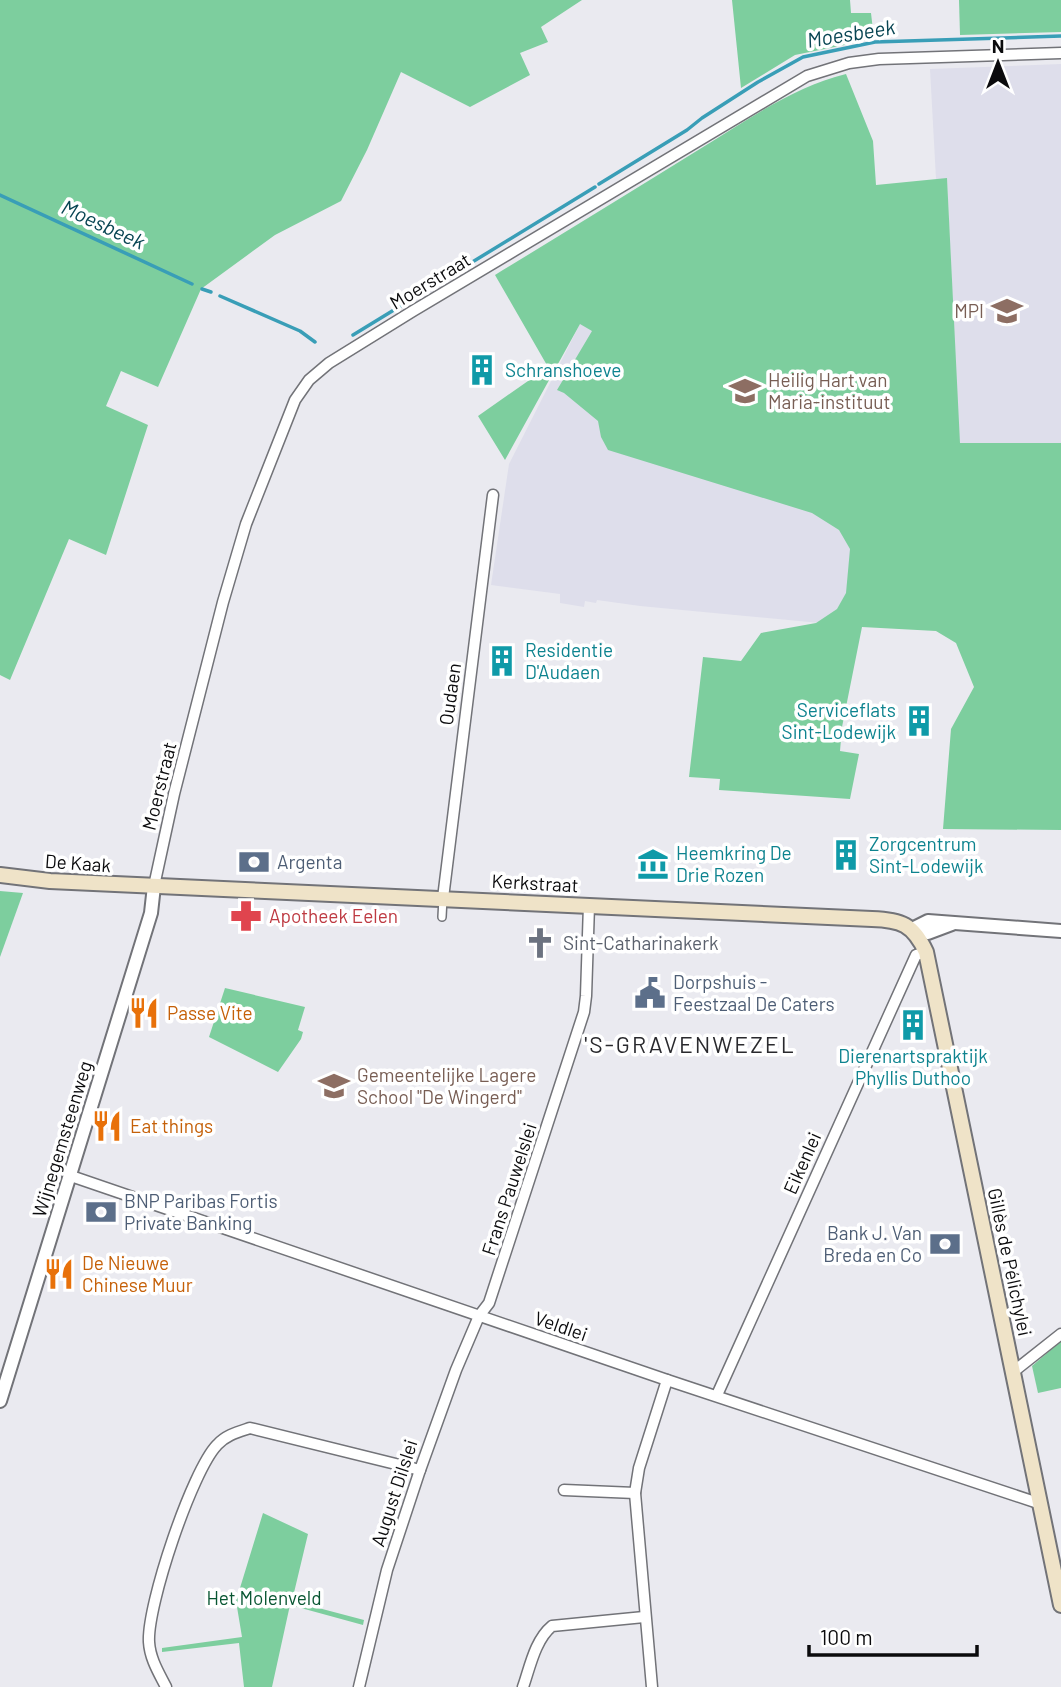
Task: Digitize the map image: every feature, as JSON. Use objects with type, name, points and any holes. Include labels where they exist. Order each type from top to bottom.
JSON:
[{"type":"main road","name":"De Kaak","points":[[0,875],[50,881],[154,886]]},
{"type":"main road","name":"Kerkstraat","points":[[154,886],[887,920],[898,921],[912,929]]},
{"type":"main road","name":"Gillès de Pélichylei","points":[[912,929],[920,938],[921,953],[1061,1605]]},
{"type":"street","name":"Moerstraat","points":[[154,886],[174,794],[223,602],[246,524],[295,400],[309,380],[329,363],[807,76],[849,63],[879,59],[1061,53]]},
{"type":"street","name":"Oudaen","points":[[443,898],[493,495]]},
{"type":"street","name":"Wijnegemsteenweg","points":[[1,1397],[151,913],[154,886]]},
{"type":"street","points":[[442,917],[443,898]]},
{"type":"street","name":"Frans Pauwelslei","points":[[479,1316],[489,1303],[581,1022],[586,996],[589,905]]},
{"type":"street","points":[[912,929],[928,933],[958,922],[1061,931]]},
{"type":"street","name":"Eikenlei","points":[[717,1395],[921,953]]},
{"type":"street","name":"Veldlei","points":[[71,1176],[667,1380],[1041,1504]]},
{"type":"street","name":"August Dilslei","points":[[359,1687],[387,1570],[420,1469],[479,1316]]},
{"type":"street","points":[[1013,1372],[1061,1334]]},
{"type":"street","points":[[652,1687],[635,1493],[639,1468],[667,1380]]},
{"type":"street","points":[[166,1687],[154,1665],[149,1642],[153,1607],[191,1487],[218,1443],[232,1433],[250,1428],[420,1469]]},
{"type":"street","points":[[564,1490],[635,1493]]},
{"type":"street","points":[[523,1687],[536,1648],[552,1626],[645,1617]]},
{"type":"shaded area","name":"MPI","points":[[1061,64],[1061,443],[959,443],[947,179],[936,179],[930,69]]},
{"type":"shaded area","name":"Heilig Hart van Maria-instituut","points":[[812,179],[862,627],[597,600],[596,603],[585,601],[584,607],[560,603],[560,594],[491,585],[509,464],[583,318]]},
{"type":"green space","points":[[0,0],[582,0],[541,27],[548,42],[520,53],[530,75],[470,107],[401,72],[341,201],[275,235],[201,289],[158,387],[121,371],[106,406],[148,425],[106,555],[69,539],[10,680],[0,675]]},
{"type":"green space","points":[[732,0],[850,0],[851,13],[871,13],[874,39],[795,55],[741,88]]},
{"type":"green space","points":[[959,0],[1061,0],[1061,32],[960,35]]},
{"type":"green space","points":[[846,74],[873,141],[876,185],[947,178],[960,443],[1061,443],[1061,830],[943,829],[951,729],[974,687],[956,643],[936,631],[862,627],[842,727],[840,751],[859,754],[850,799],[719,790],[720,779],[689,777],[703,657],[741,661],[761,633],[816,623],[837,609],[846,593],[850,549],[839,530],[812,513],[608,450],[601,437],[598,421],[557,390],[592,331],[580,324],[505,460],[478,416],[548,367],[495,275],[768,107],[806,88]]},
{"type":"green space","points":[[0,891],[23,893],[0,957]]},
{"type":"green space","points":[[225,988],[305,1007],[298,1030],[303,1032],[301,1039],[278,1072],[209,1037]]},
{"type":"green space","points":[[1061,1341],[1061,1388],[1038,1393],[1032,1366]]},
{"type":"green space","name":"Het Molenveld","points":[[263,1513],[308,1534],[292,1601],[364,1620],[363,1625],[290,1605],[272,1687],[244,1687],[239,1643],[162,1652],[162,1648],[242,1637],[236,1601]]},
{"type":"waterway","name":"Moesbeek","points":[[599,184],[758,82],[803,57],[875,42],[1061,36]]},
{"type":"waterway","name":"Moesbeek","points":[[353,335],[595,187]]},
{"type":"waterway","name":"Moesbeek","points":[[0,195],[192,284]]},
{"type":"waterway","name":"Moesbeek","points":[[202,289],[211,292]]},
{"type":"waterway","name":"Moesbeek","points":[[220,296],[300,331],[315,342]]},
{"type":"place","name":"MPI","points":[[1007,311]]},
{"type":"place","name":"Schranshoeve","points":[[482,370]]},
{"type":"place","name":"Heilig Hart van Maria-instituut","points":[[745,391]]},
{"type":"place","name":"Residentie D'Audaen","points":[[502,661]]},
{"type":"place","name":"Serviceflats Sint-Lodewijk","points":[[919,721]]},
{"type":"place","name":"Zorgcentrum Sint-Lodewijk","points":[[846,855]]},
{"type":"place","name":"Argenta","points":[[254,862]]},
{"type":"place","name":"Heemkring De Drie Rozen","points":[[653,864]]},
{"type":"place","name":"Apotheek Eelen","points":[[246,916]]},
{"type":"place","name":"Sint-Catharinakerk","points":[[540,943]]},
{"type":"place","name":"Dorpshuis - Feestzaal De Caters","points":[[650,993]]},
{"type":"place","name":"Passe Vite","points":[[144,1013]]},
{"type":"place","name":"Dierenartspraktijk Phyllis Duthoo","points":[[913,1025]]},
{"type":"place","name":"Gemeentelijke Lagere School \"De Wingerd\"","points":[[334,1086]]},
{"type":"place","name":"Eat things","points":[[107,1126]]},
{"type":"place","name":"BNP Paribas Fortis Private Banking","points":[[101,1212]]},
{"type":"place","name":"Bank J. Van Breda en Co","points":[[945,1244]]},
{"type":"place","name":"De Nieuwe Chinese Muur","points":[[59,1274]]},
{"type":"district","name":"'S-GRAVENWEZEL","points":[[690,1045]]}]
